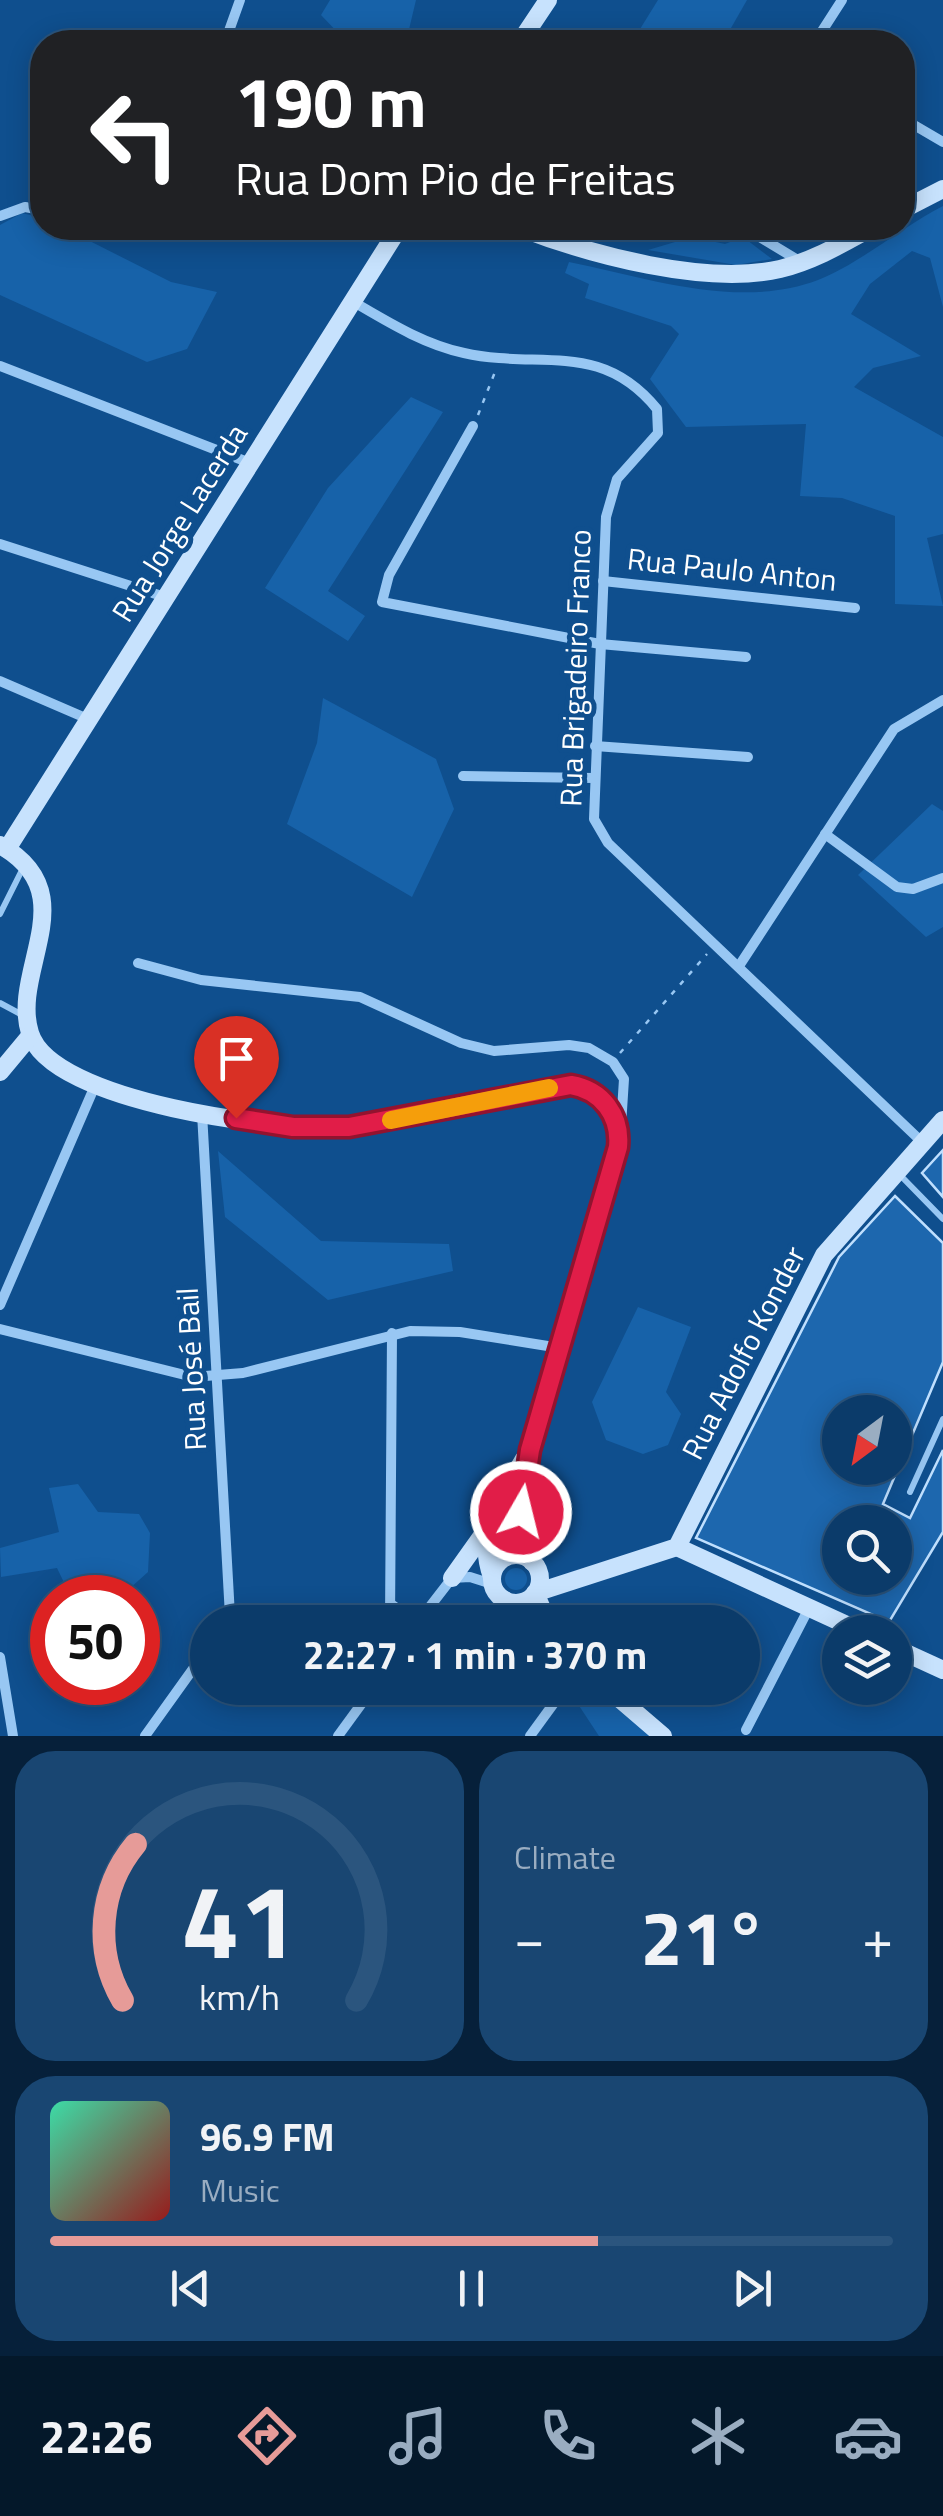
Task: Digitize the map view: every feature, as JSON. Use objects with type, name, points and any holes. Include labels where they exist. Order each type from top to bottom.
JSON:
[{"type":"main road","points":[[528,30],[548,0]]},
{"type":"main road","points":[[915,203],[943,188]]},
{"type":"main road","name":"Rua Jorge Lacerda","points":[[3,847],[392,240]]},
{"type":"main road","points":[[560,240],[694,270],[762,272],[802,262],[847,240]]},
{"type":"main road","points":[[3,847],[25,865],[36,884],[43,930],[27,1017],[30,1036],[49,1060],[94,1088],[293,1127],[349,1127],[571,1085],[597,1095],[616,1118],[620,1132],[530,1450],[520,1526],[535,1565],[535,1593],[540,1605]]},
{"type":"main road","points":[[4,1061],[30,1036]]},
{"type":"main road","name":"Rua Adolfo Konder","points":[[677,1547],[824,1255],[943,1120]]},
{"type":"main road","points":[[452,1578],[484,1532],[530,1450]]},
{"type":"main road","points":[[484,1532],[492,1581],[511,1605]]},
{"type":"main road","points":[[505,1600],[518,1602],[581,1575],[677,1547],[824,1615]]},
{"type":"main road","points":[[492,1581],[498,1563],[511,1555],[535,1565],[581,1575]]},
{"type":"main road","points":[[912,1656],[943,1670]]},
{"type":"main road","points":[[627,1705],[663,1736]]},
{"type":"street","points":[[823,30],[842,0]]},
{"type":"street","points":[[228,30],[236,3]]},
{"type":"street","points":[[915,126],[943,142]]},
{"type":"street","points":[[0,216],[30,208]]},
{"type":"street","points":[[764,240],[802,262]]},
{"type":"street","name":"Rua Brigadeiro Franco","points":[[352,301],[432,343],[500,358],[574,360],[602,366],[634,384],[657,408],[658,433],[612,490],[603,582],[592,809],[602,836],[922,1142]]},
{"type":"street","points":[[0,366],[250,464]]},
{"type":"street","points":[[473,426],[390,575],[382,602],[600,644],[746,657]]},
{"type":"street","points":[[0,544],[165,597]]},
{"type":"street","name":"Rua Paulo Anton","points":[[603,582],[855,608]]},
{"type":"street","points":[[0,681],[88,719]]},
{"type":"street","points":[[739,966],[894,729],[943,700]]},
{"type":"street","points":[[596,746],[748,757]]},
{"type":"street","points":[[462,776],[594,778]]},
{"type":"street","points":[[825,834],[897,887],[913,889],[943,878]]},
{"type":"street","points":[[138,963],[201,980],[360,997],[477,1048],[510,1052],[580,1046],[613,1062],[626,1088],[620,1132]]},
{"type":"street","points":[[0,1305],[94,1088]]},
{"type":"street","name":"Rua José Bail","points":[[202,1112],[229,1605]]},
{"type":"street","points":[[0,1329],[154,1371],[218,1376],[392,1333],[460,1332],[560,1348]]},
{"type":"street","points":[[392,1333],[393,1605]]},
{"type":"street","points":[[431,1605],[452,1578],[492,1581]]},
{"type":"street","points":[[746,1730],[809,1608]]},
{"type":"street","points":[[0,1658],[14,1736]]},
{"type":"street","points":[[145,1736],[190,1673]]},
{"type":"street","points":[[338,1736],[361,1705]]},
{"type":"street","points":[[530,1736],[553,1705]]},
{"type":"lane","points":[[0,914],[25,865]]},
{"type":"lane","points":[[0,1003],[27,1017]]},
{"type":"lane","points":[[896,1170],[943,1219]]},
{"type":"lane","points":[[910,1492],[943,1420]]},
{"type":"path","points":[[473,426],[500,358]]},
{"type":"path","points":[[613,1062],[715,944]]},
{"type":"shaded area","points":[[330,0],[416,0],[409,30],[335,30],[321,15]]},
{"type":"shaded area","points":[[658,0],[747,0],[730,30],[639,30]]},
{"type":"shaded area","points":[[943,206],[943,307],[930,258],[912,251],[870,284],[851,314],[921,356],[873,368],[854,387],[943,437],[943,534],[927,538],[943,606],[895,604],[895,516],[842,498],[800,496],[806,424],[686,427],[650,379],[679,334],[671,326],[585,298],[589,284],[565,273],[569,262],[662,283],[725,292],[788,288],[833,273],[888,240],[915,240],[915,222]]},
{"type":"shaded area","points":[[22,213],[30,215],[30,240],[88,240],[171,282],[217,292],[187,349],[147,362],[0,295],[0,225]]},
{"type":"shaded area","points":[[682,240],[725,244],[747,240],[772,259],[736,265],[648,250]]},
{"type":"shaded area","points":[[411,397],[443,412],[328,591],[365,616],[348,641],[265,588],[328,488]]},
{"type":"shaded area","points":[[323,698],[436,759],[454,809],[412,897],[287,824],[317,743]]},
{"type":"shaded area","points":[[932,804],[943,811],[943,927],[926,937],[858,875]]},
{"type":"shaded area","points":[[218,1151],[321,1241],[449,1244],[453,1271],[328,1300],[225,1217]]},
{"type":"shaded area","points":[[638,1307],[691,1327],[666,1392],[681,1414],[668,1445],[643,1454],[606,1440],[592,1402]]},
{"type":"shaded area","points":[[521,1483],[515,1545],[492,1551],[499,1524]]},
{"type":"shaded area","points":[[78,1484],[98,1512],[139,1514],[150,1533],[148,1572],[60,1575],[57,1568],[1,1577],[0,1548],[59,1532],[49,1488]]},
{"type":"shaded area","points":[[516,1568],[524,1571],[524,1587],[516,1590],[508,1587],[505,1579],[508,1571]]},
{"type":"shaded area","points":[[579,1705],[616,1705],[652,1736],[599,1736]]},
{"type":"building","points":[[943,1150],[943,1197],[922,1173]]},
{"type":"building","points":[[895,1196],[943,1243],[943,1362],[912,1435],[912,1395],[822,1395],[822,1485],[891,1485],[885,1505],[822,1505],[822,1593],[696,1538],[839,1257]]},
{"type":"building","points":[[943,1450],[943,1532],[912,1584],[912,1514]]},
{"type":"building","points":[[827,1595],[905,1595],[893,1615],[873,1615]]},
{"type":"slow traffic","points":[[391,1120],[549,1088]]},
{"type":"route","points":[[236,1118],[293,1127],[349,1127],[571,1085],[597,1095],[608,1106],[620,1132],[618,1147],[530,1450],[521,1512]]}]
